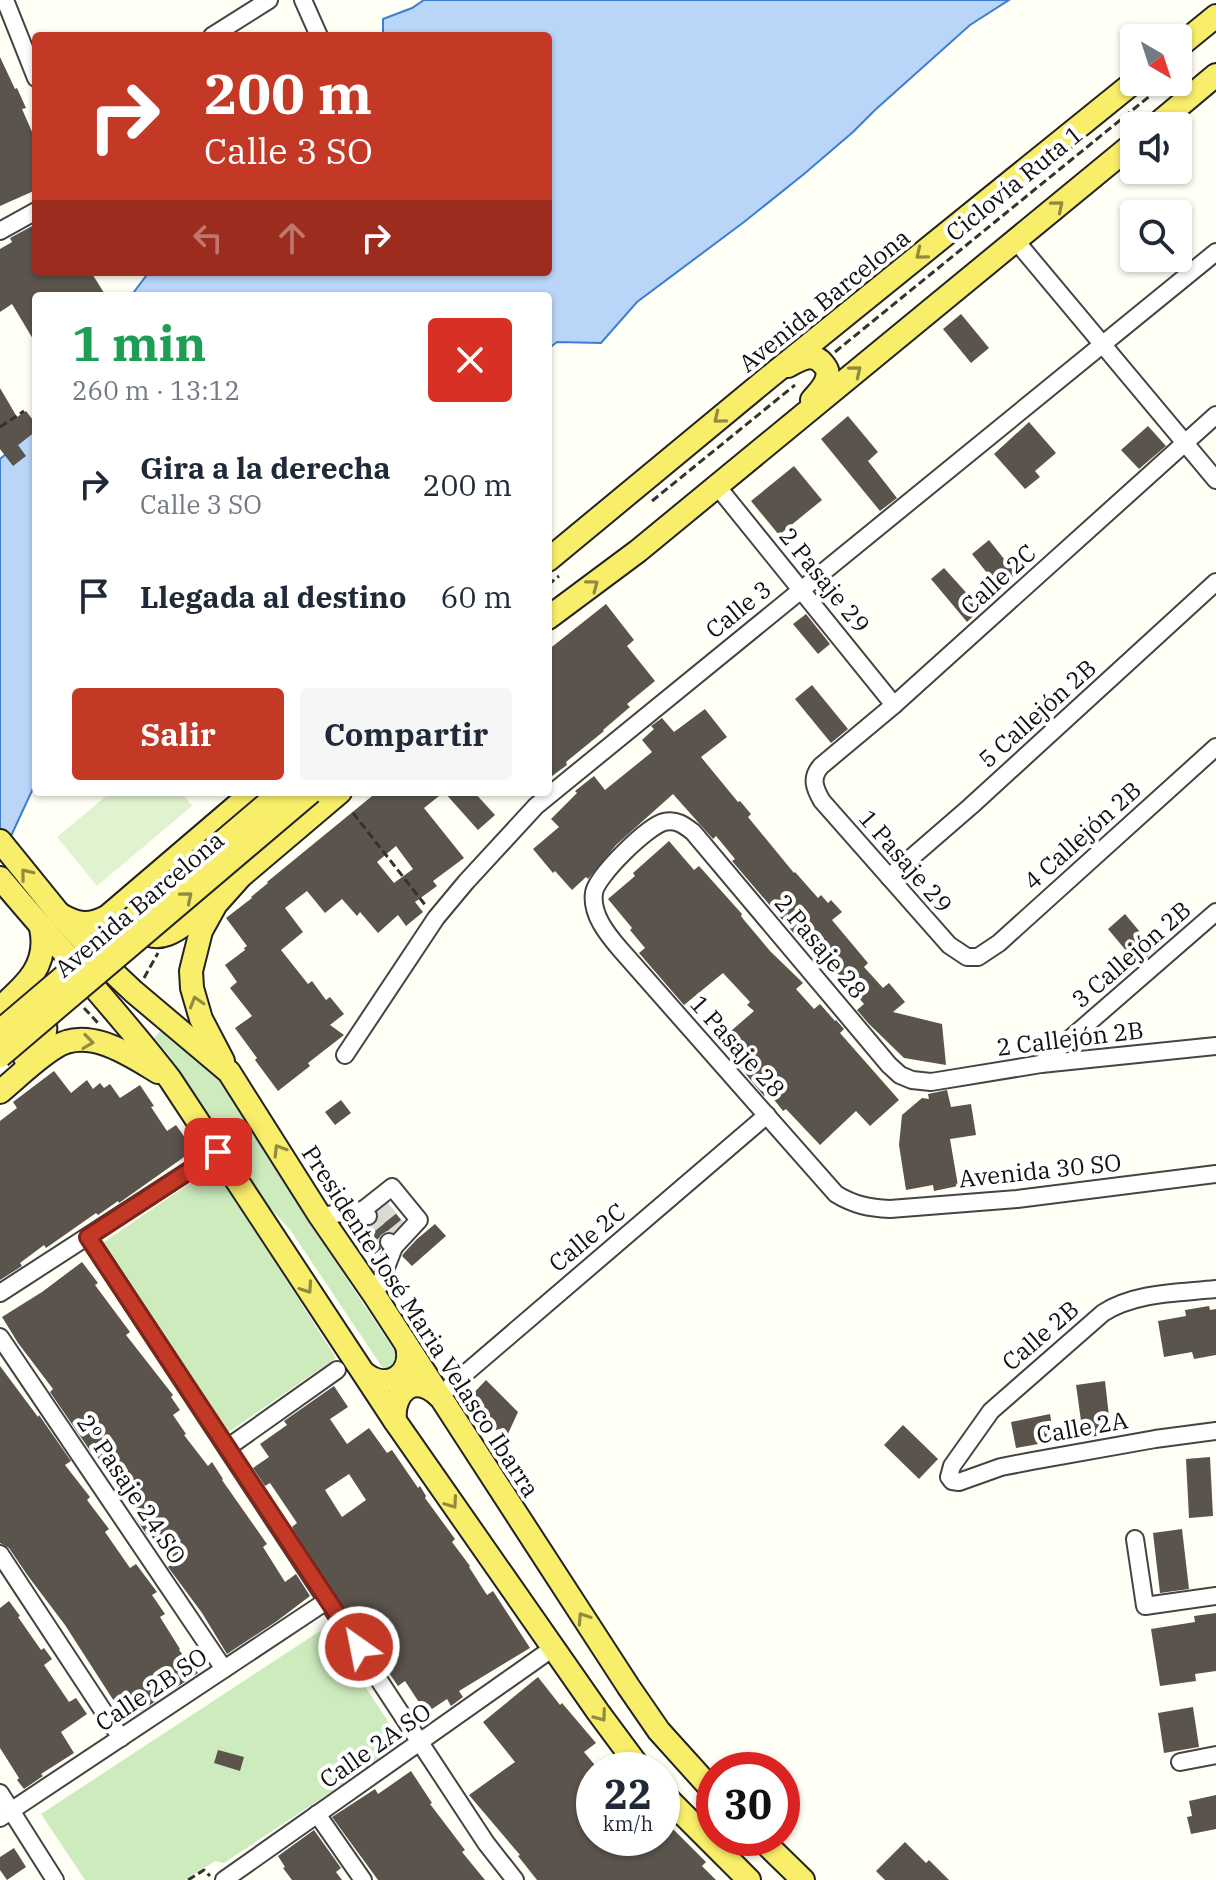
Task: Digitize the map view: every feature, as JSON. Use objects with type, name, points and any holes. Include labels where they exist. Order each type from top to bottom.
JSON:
[{"type":"main road","points":[[1192,36],[1216,16]]},
{"type":"main road","points":[[1172,112],[1216,75]]},
{"type":"main road","name":"Avenida Barcelona","points":[[554,568],[768,378],[1120,93]]},
{"type":"main road","points":[[552,615],[638,551],[1120,155]]},
{"type":"main road","points":[[768,378],[799,360],[812,357],[822,362],[827,371],[825,382],[796,420]]},
{"type":"main road","points":[[0,878],[47,917],[87,925],[97,922],[108,916],[248,796]]},
{"type":"main road","name":"Avenida Barcelona","points":[[0,1031],[276,796]]},
{"type":"main road","name":"Avenida Barcelona","points":[[0,1056],[306,796]]},
{"type":"main road","points":[[142,887],[134,897],[130,913],[140,929],[149,936],[167,935],[335,796]]},
{"type":"main road","points":[[0,841],[47,917],[170,1079],[395,1421],[628,1752]]},
{"type":"main road","points":[[229,1072],[201,1019],[192,988],[191,971],[208,918],[241,876]]},
{"type":"main road","points":[[0,1008],[17,994],[38,966],[47,917]]},
{"type":"main road","name":"Presidente José Maria Velasco Ibarra","points":[[47,917],[229,1072],[628,1686],[659,1731],[696,1772]]},
{"type":"main road","points":[[0,1008],[31,1005],[45,1022],[42,1041],[0,1079]]},
{"type":"main road","points":[[0,1092],[54,1047],[72,1040],[92,1040],[127,1053],[170,1079]]},
{"type":"main road","points":[[364,1373],[376,1381],[396,1377],[406,1367],[407,1346]]},
{"type":"main road","points":[[395,1421],[396,1399],[406,1389],[427,1387],[439,1396]]},
{"type":"main road","points":[[680,1811],[749,1880]]},
{"type":"main road","points":[[727,1858],[737,1861],[749,1856]]},
{"type":"main road","points":[[777,1856],[803,1880]]},
{"type":"street","points":[[218,32],[269,0]]},
{"type":"street","points":[[303,0],[317,32]]},
{"type":"street","points":[[7,3],[32,68]]},
{"type":"street","points":[[0,231],[32,213]]},
{"type":"street","points":[[1016,241],[1216,480]]},
{"type":"street","name":"Calle 3","points":[[552,793],[1216,252]]},
{"type":"street","name":"Calle 2C","points":[[814,779],[821,766],[894,705],[1216,415]]},
{"type":"street","name":"2 Pasaje 29","points":[[717,486],[894,705]]},
{"type":"street","name":"5 Callejón 2B","points":[[889,877],[1216,582]]},
{"type":"street","name":"4 Callejón 2B","points":[[978,957],[999,943],[1216,747]]},
{"type":"street","name":"1 Pasaje 29","points":[[814,779],[822,801],[949,945],[967,957],[978,957]]},
{"type":"street","name":"Calle 3","points":[[345,1055],[436,918],[548,796]]},
{"type":"street","name":"1 Pasaje 28","points":[[683,825],[666,821],[645,833],[602,876],[593,895],[595,908],[606,932],[836,1194],[852,1204],[869,1208]]},
{"type":"street","name":"2 Pasaje 28","points":[[683,825],[693,832],[889,1065],[912,1080],[931,1082]]},
{"type":"street","name":"3 Callejón 2B","points":[[1041,1064],[1216,912]]},
{"type":"street","name":"2 Callejón 2B","points":[[931,1082],[1041,1064],[1216,1046]]},
{"type":"street","name":"Calle 2C","points":[[439,1396],[767,1115]]},
{"type":"street","points":[[0,1293],[218,1152]]},
{"type":"street","name":"Avenida 30 SO","points":[[869,1208],[1017,1199],[1216,1174]]},
{"type":"street","points":[[320,1216],[372,1208],[392,1187],[419,1220],[397,1239],[375,1296]]},
{"type":"street","points":[[88,1237],[486,1843],[515,1880]]},
{"type":"street","name":"Calle 2B","points":[[959,1482],[950,1479],[950,1471],[991,1411],[1103,1313],[1136,1300],[1216,1289]]},
{"type":"street","name":"2º Pasaje 24 SO","points":[[0,1337],[224,1669]]},
{"type":"street","points":[[227,1448],[337,1370]]},
{"type":"street","name":"Calle 2A","points":[[959,1482],[1001,1467],[1216,1431]]},
{"type":"street","points":[[1135,1539],[1145,1606],[1216,1596]]},
{"type":"street","points":[[0,1554],[121,1738]]},
{"type":"street","name":"Calle 2B SO","points":[[6,1815],[328,1600]]},
{"type":"street","name":"Calle 2A SO","points":[[224,1880],[553,1648]]},
{"type":"street","points":[[1180,1762],[1216,1755]]},
{"type":"street","points":[[0,1793],[6,1815],[55,1880]]},
{"type":"street","points":[[317,1814],[363,1880]]},
{"type":"path","name":"Ciclovía Ruta 1","points":[[822,362],[1150,96]]},
{"type":"path","points":[[643,508],[798,382]]},
{"type":"path","points":[[0,427],[24,411]]},
{"type":"path","points":[[353,813],[436,918]]},
{"type":"path","points":[[188,1880],[204,1870],[215,1880]]},
{"type":"green space","points":[[106,796],[184,796],[192,806],[97,886],[57,837]]},
{"type":"green space","points":[[165,1026],[214,1071],[229,1091],[306,1218],[400,1359],[400,1364],[387,1371],[382,1367],[291,1231],[258,1194],[168,1054],[154,1038]]},
{"type":"green space","points":[[214,1167],[336,1358],[227,1433],[101,1244]]},
{"type":"green space","points":[[326,1627],[403,1744],[224,1863],[215,1861],[185,1880],[85,1880],[41,1814]]},
{"type":"water","points":[[424,0],[1009,0],[970,25],[804,174],[637,302],[601,343],[557,342],[552,346],[552,292],[134,292],[146,276],[552,276],[552,32],[383,32],[383,19]]},
{"type":"water","points":[[32,432],[32,791],[11,836],[0,842],[0,459]]},
{"type":"building","points":[[0,57],[26,108],[22,109],[32,132],[32,192],[0,206]]},
{"type":"building","points":[[32,226],[32,276],[94,276],[104,292],[32,292],[32,337],[12,304],[0,312],[0,249],[12,242],[10,238]]},
{"type":"building","points":[[961,314],[989,348],[971,363],[943,329]]},
{"type":"building","points":[[0,388],[17,417],[26,411],[32,419],[32,434],[18,445],[26,456],[13,466],[0,449]]},
{"type":"building","points":[[848,416],[878,452],[868,461],[897,498],[880,511],[821,439]]},
{"type":"building","points":[[1029,422],[1056,453],[1035,471],[1040,477],[1025,489],[994,454]]},
{"type":"building","points":[[1148,426],[1166,446],[1139,469],[1121,450]]},
{"type":"building","points":[[794,466],[822,500],[779,535],[751,501]]},
{"type":"building","points":[[989,540],[1016,574],[999,588],[972,554]]},
{"type":"building","points":[[944,568],[981,609],[967,622],[931,579]]},
{"type":"building","points":[[606,604],[634,640],[627,646],[655,681],[552,776],[552,647]]},
{"type":"building","points":[[806,614],[830,644],[818,654],[793,624]]},
{"type":"building","points":[[812,685],[848,729],[831,743],[795,699]]},
{"type":"building","points":[[705,709],[727,737],[701,757],[751,814],[748,817],[794,873],[818,898],[821,895],[828,903],[831,900],[842,912],[832,920],[868,963],[864,967],[883,988],[889,983],[905,1002],[893,1012],[942,1024],[946,1065],[904,1058],[869,1024],[857,1010],[864,1004],[820,954],[817,957],[805,942],[803,944],[732,861],[735,859],[716,836],[713,839],[673,794],[616,845],[588,879],[586,877],[572,890],[533,849],[559,827],[551,819],[577,793],[575,791],[594,776],[605,790],[652,752],[642,740],[654,729],[651,726],[662,718],[674,732]]},
{"type":"building","points":[[372,796],[439,796],[424,808],[464,858],[433,881],[437,886],[415,902],[423,912],[406,926],[398,915],[378,933],[360,912],[357,916],[342,899],[325,913],[307,891],[285,908],[303,932],[281,950],[308,984],[312,981],[326,1000],[330,997],[344,1014],[330,1025],[344,1035],[278,1091],[235,1028],[252,1016],[230,988],[237,982],[225,965],[247,946],[226,918]],"holes":[[[396,846],[413,869],[394,883],[377,862]]]},
{"type":"building","points":[[448,796],[478,796],[495,815],[478,830]]},
{"type":"building","points":[[669,841],[694,870],[699,866],[742,914],[770,951],[803,983],[796,989],[814,1009],[820,1004],[836,1020],[844,1029],[840,1033],[899,1100],[870,1126],[856,1111],[820,1145],[786,1109],[783,1111],[768,1092],[764,1096],[736,1062],[741,1058],[724,1037],[754,1011],[747,1005],[750,1002],[723,973],[684,1005],[639,953],[645,948],[608,899]]},
{"type":"building","points":[[1125,914],[1155,950],[1138,965],[1108,929]]},
{"type":"building","points":[[54,1071],[71,1093],[87,1080],[93,1089],[100,1083],[104,1088],[110,1084],[120,1098],[140,1085],[167,1131],[176,1125],[194,1150],[119,1203],[98,1215],[96,1213],[46,1248],[44,1245],[20,1263],[22,1266],[0,1280],[0,1121],[17,1108],[13,1102]]},
{"type":"building","points":[[947,1090],[951,1107],[971,1104],[976,1135],[950,1139],[958,1186],[934,1191],[933,1185],[906,1190],[899,1145],[902,1115],[922,1098],[929,1099],[928,1094]]},
{"type":"building","points":[[341,1100],[351,1113],[335,1125],[325,1112]]},
{"type":"building","points":[[388,1204],[403,1222],[393,1232],[387,1231],[381,1235],[378,1240],[381,1249],[375,1254],[354,1228],[360,1223],[374,1225],[378,1212]]},
{"type":"building","points":[[435,1224],[446,1236],[412,1266],[402,1256]]},
{"type":"building","points":[[82,1262],[130,1332],[126,1335],[173,1395],[171,1397],[180,1410],[173,1415],[184,1435],[208,1466],[212,1462],[267,1544],[263,1547],[285,1582],[296,1574],[310,1596],[227,1654],[168,1567],[172,1564],[135,1517],[140,1514],[119,1482],[116,1483],[91,1452],[50,1392],[53,1389],[2,1317]]},
{"type":"building","points":[[1209,1306],[1210,1310],[1216,1309],[1216,1355],[1194,1359],[1192,1352],[1164,1357],[1158,1321],[1186,1316],[1185,1310]]},
{"type":"building","points":[[0,1366],[71,1461],[65,1465],[90,1497],[87,1500],[109,1529],[105,1532],[130,1568],[136,1564],[157,1592],[152,1595],[165,1614],[160,1617],[179,1650],[198,1673],[126,1721],[65,1625],[9,1548],[0,1543]]},
{"type":"building","points":[[486,1380],[518,1412],[507,1436],[499,1429],[491,1432],[467,1400]]},
{"type":"building","points":[[1105,1381],[1111,1434],[1016,1448],[1011,1422],[1050,1414],[1052,1426],[1081,1421],[1076,1385]]},
{"type":"building","points":[[334,1386],[348,1407],[330,1419],[347,1444],[369,1428],[387,1453],[392,1450],[455,1539],[452,1542],[487,1595],[493,1591],[530,1648],[459,1691],[463,1697],[451,1706],[447,1699],[426,1713],[405,1681],[398,1686],[387,1670],[390,1669],[359,1630],[294,1531],[292,1527],[297,1523],[270,1483],[265,1486],[253,1468],[269,1457],[260,1444],[287,1425],[284,1421]],"holes":[[[349,1474],[366,1500],[342,1517],[325,1490]]]},
{"type":"building","points":[[903,1425],[938,1459],[919,1479],[884,1445]]},
{"type":"building","points":[[1210,1457],[1213,1516],[1189,1518],[1186,1459]]},
{"type":"building","points":[[1182,1529],[1189,1589],[1160,1593],[1153,1533]]},
{"type":"building","points":[[9,1601],[41,1650],[44,1648],[52,1659],[44,1665],[69,1702],[76,1698],[87,1714],[61,1732],[74,1753],[24,1789],[0,1748],[0,1608]]},
{"type":"building","points":[[1216,1613],[1216,1671],[1195,1674],[1196,1681],[1160,1686],[1151,1629],[1195,1622],[1194,1616]]},
{"type":"building","points":[[538,1677],[596,1743],[584,1752],[576,1752],[576,1856],[680,1856],[680,1836],[696,1852],[696,1856],[706,1862],[702,1866],[716,1880],[537,1880],[469,1795],[515,1762],[483,1722]]},
{"type":"building","points":[[1193,1707],[1199,1747],[1164,1753],[1158,1713]]},
{"type":"building","points":[[218,1750],[244,1757],[240,1771],[214,1763]]},
{"type":"building","points":[[411,1771],[430,1804],[465,1850],[462,1852],[485,1880],[378,1880],[332,1817],[375,1789],[378,1794]]},
{"type":"building","points":[[1216,1795],[1216,1829],[1191,1834],[1187,1817],[1192,1816],[1189,1801]]},
{"type":"building","points":[[314,1830],[341,1868],[336,1872],[342,1880],[292,1880],[283,1868],[278,1856]]},
{"type":"building","points":[[905,1842],[949,1880],[885,1880],[876,1871]]},
{"type":"building","points":[[14,1848],[26,1867],[7,1880],[0,1870],[0,1857]]},
{"type":"tunnel","points":[[380,1206],[401,1232]]},
{"type":"tunnel","points":[[368,1216],[389,1242]]},
{"type":"route","points":[[218,1152],[88,1237],[359,1647]]}]
